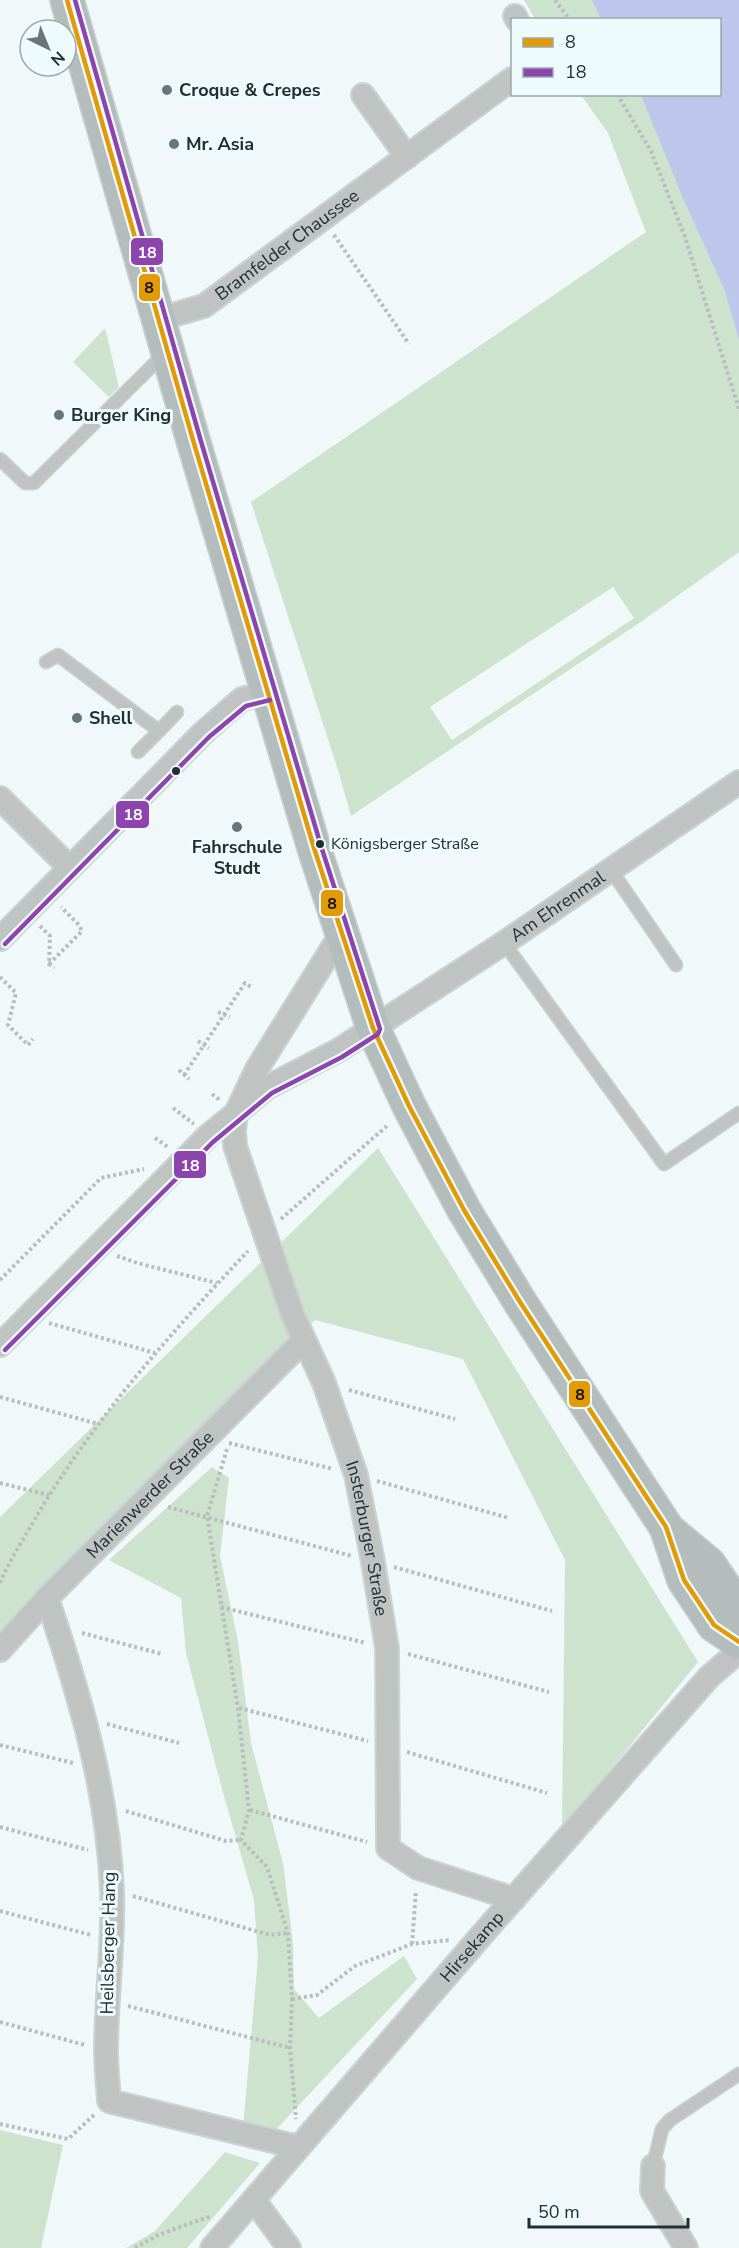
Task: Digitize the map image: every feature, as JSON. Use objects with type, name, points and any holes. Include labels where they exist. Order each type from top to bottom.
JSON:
[{"type":"main road","points":[[67,0],[268,693],[341,934],[373,1028],[409,1107],[464,1210],[520,1302],[666,1527],[684,1581],[714,1625],[739,1642]]},
{"type":"main road","points":[[666,1527],[709,1564],[739,1609]]},
{"type":"street","name":"Bramfelder Chaussee","points":[[159,319],[204,306],[511,81]]},
{"type":"street","points":[[363,95],[407,157]]},
{"type":"street","points":[[0,939],[204,732],[242,699],[268,693]]},
{"type":"street","name":"Am Ehrenmal","points":[[373,1028],[504,944],[739,782]]},
{"type":"street","points":[[0,798],[69,868]]},
{"type":"street","points":[[236,1113],[257,1069],[341,934]]},
{"type":"street","points":[[0,1345],[208,1136],[268,1087],[339,1050],[373,1028]]},
{"type":"street","name":"Insterburger Straße","points":[[236,1113],[235,1146],[303,1341],[324,1383],[356,1474],[387,1648],[388,1848]]},
{"type":"street","name":"Marienwerder Straße","points":[[0,1650],[47,1598],[303,1341]]},
{"type":"street","name":"Heilsberger Hang","points":[[47,1598],[85,1718],[104,1805],[112,1891],[112,1941],[106,2050],[109,2101]]},
{"type":"street","name":"Hirsekamp","points":[[212,2248],[480,1937],[709,1677],[739,1652]]},
{"type":"street","points":[[388,1848],[418,1868],[514,1899]]},
{"type":"street","points":[[109,2101],[298,2147]]},
{"type":"street","points":[[653,2166],[652,2191],[686,2248]]},
{"type":"street","points":[[254,2200],[289,2248]]},
{"type":"lane","points":[[0,459],[25,483],[34,483],[169,350]]},
{"type":"lane","points":[[46,662],[58,655],[159,731]]},
{"type":"lane","points":[[138,752],[177,712]]},
{"type":"lane","points":[[611,870],[676,965]]},
{"type":"lane","points":[[504,944],[664,1164],[739,1113]]},
{"type":"lane","points":[[653,2166],[662,2129],[670,2120],[739,2074]]},
{"type":"path","points":[[555,0],[568,18]]},
{"type":"path","points":[[618,96],[651,151],[685,237],[739,409]]},
{"type":"path","points":[[323,219],[409,344]]},
{"type":"path","points":[[46,892],[79,925],[82,931],[49,964]]},
{"type":"path","points":[[26,912],[50,936],[49,964]]},
{"type":"path","points":[[49,964],[54,968]]},
{"type":"path","points":[[0,977],[16,993],[8,1025],[28,1045],[33,1039]]},
{"type":"path","points":[[237,983],[242,987]]},
{"type":"path","points":[[184,1075],[245,983],[251,987]]},
{"type":"path","points":[[218,1012],[230,1017]]},
{"type":"path","points":[[198,1041],[209,1048]]},
{"type":"path","points":[[178,1070],[189,1079]]},
{"type":"path","points":[[0,1583],[49,1495],[98,1424],[155,1353],[266,1232],[409,1107]]},
{"type":"path","points":[[0,1280],[101,1178],[183,1161]]},
{"type":"path","points":[[100,1244],[117,1256],[137,1263],[217,1283]]},
{"type":"path","points":[[36,1309],[53,1325],[155,1353]]},
{"type":"path","points":[[324,1383],[455,1419]]},
{"type":"path","points":[[0,1397],[98,1424]]},
{"type":"path","points":[[232,1434],[207,1516],[238,1708],[249,1810],[241,1840]]},
{"type":"path","points":[[0,1483],[49,1495]]},
{"type":"path","points":[[0,1568],[6,1569]]},
{"type":"path","points":[[57,1626],[162,1654]]},
{"type":"path","points":[[85,1718],[179,1743]]},
{"type":"path","points":[[0,1745],[97,1769]]},
{"type":"path","points":[[104,1805],[226,1840],[241,1840],[267,1867],[288,1933],[292,1999],[290,2048],[298,2147]]},
{"type":"path","points":[[249,1810],[388,1848]]},
{"type":"path","points":[[0,1827],[109,1855]]},
{"type":"path","points":[[412,1944],[418,1868]]},
{"type":"path","points":[[112,1891],[270,1935],[288,1933]]},
{"type":"path","points":[[0,1911],[112,1941]]},
{"type":"path","points":[[292,1999],[317,1995],[355,1966],[412,1944],[480,1937]]},
{"type":"path","points":[[109,2001],[290,2048]]},
{"type":"path","points":[[0,2022],[106,2050]]},
{"type":"path","points":[[0,2124],[68,2139],[109,2101]]},
{"type":"path","points":[[135,2248],[158,2235],[212,2216]]},
{"type":"green space","points":[[524,0],[739,0],[739,552],[645,619],[351,816],[251,502],[646,232],[608,133],[582,96],[721,96],[721,18],[534,18]],"holes":[[[613,587],[634,618],[452,740],[430,707]]]},
{"type":"green space","points":[[105,328],[119,387],[109,397],[73,362]]},
{"type":"green space","points":[[378,1148],[698,1662],[562,1829],[565,1560],[463,1359],[315,1320],[0,1631],[0,1517]]},
{"type":"green space","points":[[212,1467],[229,1478],[220,1556],[238,1641],[251,1743],[283,1863],[293,1943],[294,1989],[319,2018],[404,1956],[417,1979],[271,2135],[243,2128],[258,1957],[254,1900],[186,1653],[181,1598],[109,1560]]},
{"type":"green space","points":[[0,2130],[63,2145],[41,2248],[0,2248]]},
{"type":"green space","points":[[225,2152],[260,2163],[187,2248],[126,2248],[155,2231]]},
{"type":"water","points":[[592,0],[739,0],[739,340],[725,291],[682,196],[641,96],[721,96],[721,18],[601,18]]},
{"type":"transit line","name":"8","points":[[67,0],[193,440],[314,848],[373,1028],[409,1106],[464,1210],[520,1302],[666,1527],[684,1580],[714,1625],[739,1642]]},
{"type":"transit line","name":"18","points":[[5,1350],[213,1142],[272,1093],[342,1057],[378,1034],[380,1029],[321,846],[200,438],[75,0]]},
{"type":"transit line","name":"18","points":[[5,944],[209,737],[246,706],[270,700]]},
{"type":"place","name":"Croque & Crepes","points":[[167,90]]},
{"type":"place","name":"Mr. Asia","points":[[174,144]]},
{"type":"place","name":"Burger King","points":[[59,415]]},
{"type":"place","name":"Shell","points":[[77,718]]},
{"type":"place","name":"Fahrschule Studt","points":[[237,827]]},
{"type":"place","name":"Königsberger Straße","points":[[320,844]]}]
